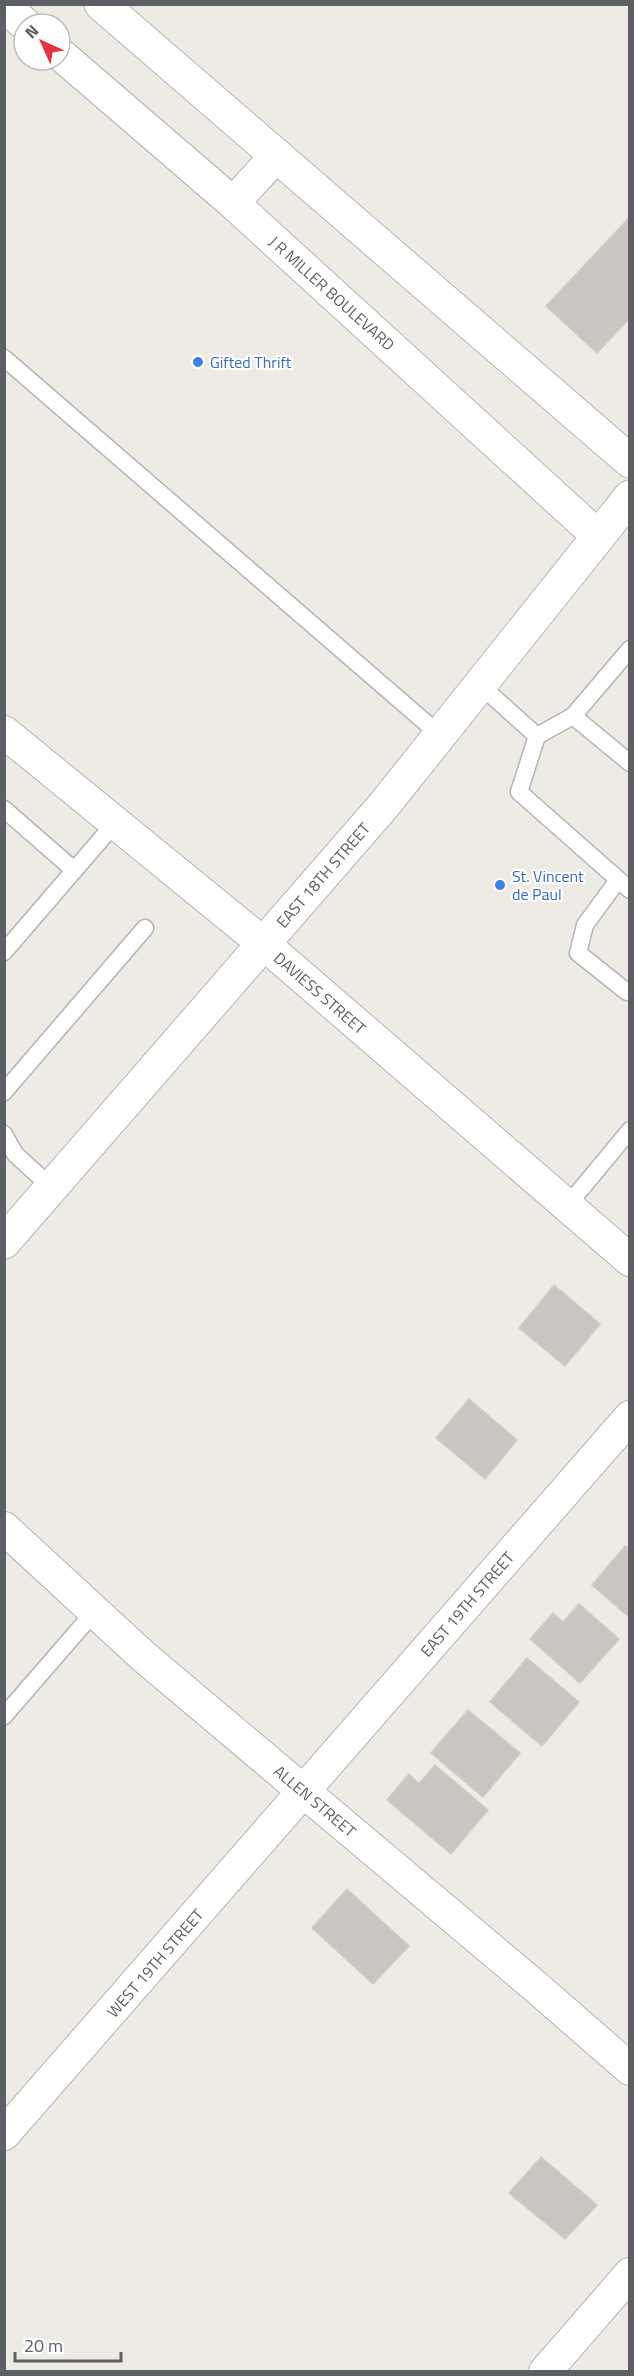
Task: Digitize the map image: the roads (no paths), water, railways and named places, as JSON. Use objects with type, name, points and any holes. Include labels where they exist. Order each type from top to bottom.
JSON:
[{"type":"street","points":[[101,4],[630,461]]},
{"type":"street","name":"J R MILLER BOULEVARD","points":[[72,64],[233,203],[599,537]]},
{"type":"street","points":[[233,203],[276,156]]},
{"type":"street","name":"EAST 18TH STREET","points":[[4,1242],[264,944],[440,735],[630,497]]},
{"type":"street","name":"DAVIESS STREET","points":[[6,735],[264,944],[630,1260]]},
{"type":"street","name":"EAST 19TH STREET","points":[[305,1792],[630,1417]]},
{"type":"street","name":"ALLEN STREET","points":[[4,1528],[143,1656],[630,2069]]},
{"type":"street","name":"WEST 19TH STREET","points":[[4,2134],[305,1792]]},
{"type":"street","points":[[545,2372],[630,2274]]},
{"type":"lane","points":[[4,358],[440,735]]},
{"type":"lane","points":[[627,992],[578,953],[585,924],[624,885],[519,792],[537,736],[573,716],[630,650]]},
{"type":"lane","points":[[480,685],[537,736]]},
{"type":"lane","points":[[573,716],[630,763]]},
{"type":"lane","points":[[4,809],[74,870]]},
{"type":"lane","points":[[4,952],[115,823]]},
{"type":"lane","points":[[4,1092],[145,928]]},
{"type":"lane","points":[[567,1206],[630,1130]]},
{"type":"lane","points":[[4,1134],[15,1154],[51,1186]]},
{"type":"lane","points":[[4,1716],[95,1611]]},
{"type":"place","name":"Gifted Thrift","points":[[198,362]]},
{"type":"place","name":"St. Vincent de Paul","points":[[500,885]]}]
